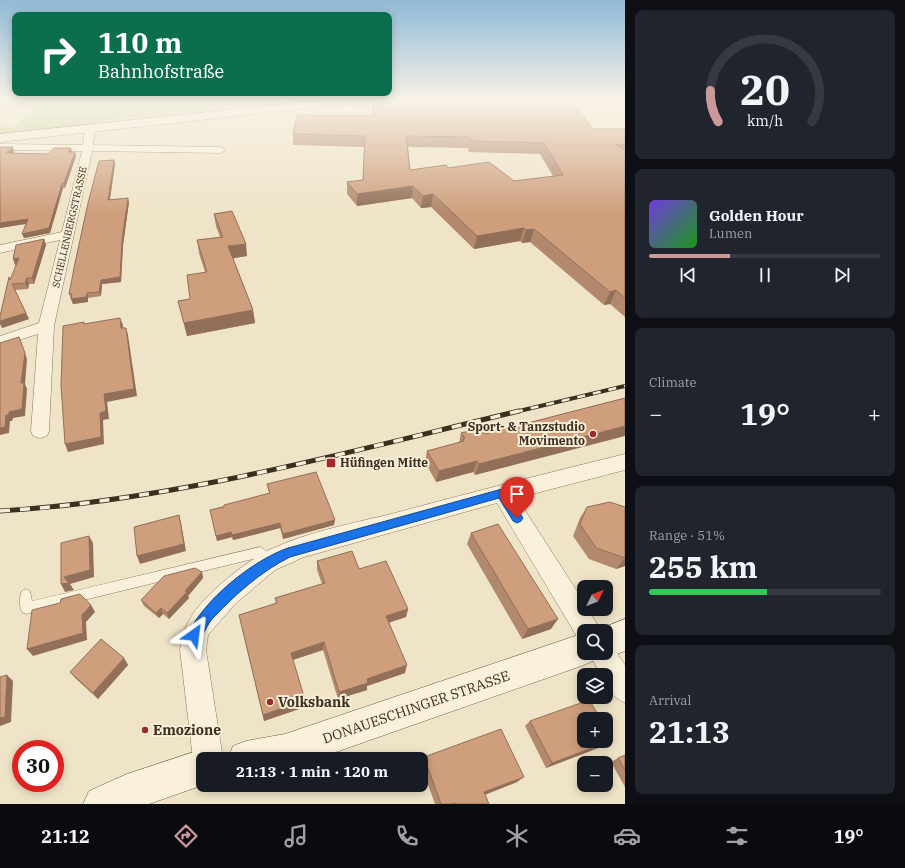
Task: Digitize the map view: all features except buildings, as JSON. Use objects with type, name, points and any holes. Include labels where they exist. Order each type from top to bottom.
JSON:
[{"type":"street","name":"SCHELLENBERGSTRASSE","points":[[40,431],[46,326],[88,148],[89,138]]},
{"type":"street","points":[[0,147],[221,150]]},
{"type":"street","points":[[0,249],[67,235]]},
{"type":"street","points":[[0,341],[46,326]]},
{"type":"street","points":[[207,752],[193,650],[194,635],[206,616],[240,583],[267,563],[288,553],[316,544],[502,493],[625,462]]},
{"type":"street","points":[[502,493],[584,624]]},
{"type":"street","points":[[613,639],[625,635]]},
{"type":"street","name":"DONAUESCHINGER STRASSE","points":[[285,752],[577,651]]},
{"type":"street","points":[[606,660],[625,689]]},
{"type":"street","points":[[102,804],[127,793],[196,769]]},
{"type":"lane","points":[[26,595],[26,608],[260,552],[267,563]]},
{"type":"railway","points":[[515,412],[625,386]]},
{"type":"railway","points":[[0,511],[66,505],[197,485],[326,458],[519,411]]},
{"type":"place","name":"Sport- & Tanzstudio Movimento","points":[[593,434]]},
{"type":"place","name":"Hüfingen Mitte","points":[[331,463]]},
{"type":"place","name":"Volksbank","points":[[270,702]]},
{"type":"place","name":"Emozione","points":[[145,730]]},
{"type":"route","points":[[194,635],[206,616],[240,583],[267,563],[288,553],[502,493],[517,518]]}]
